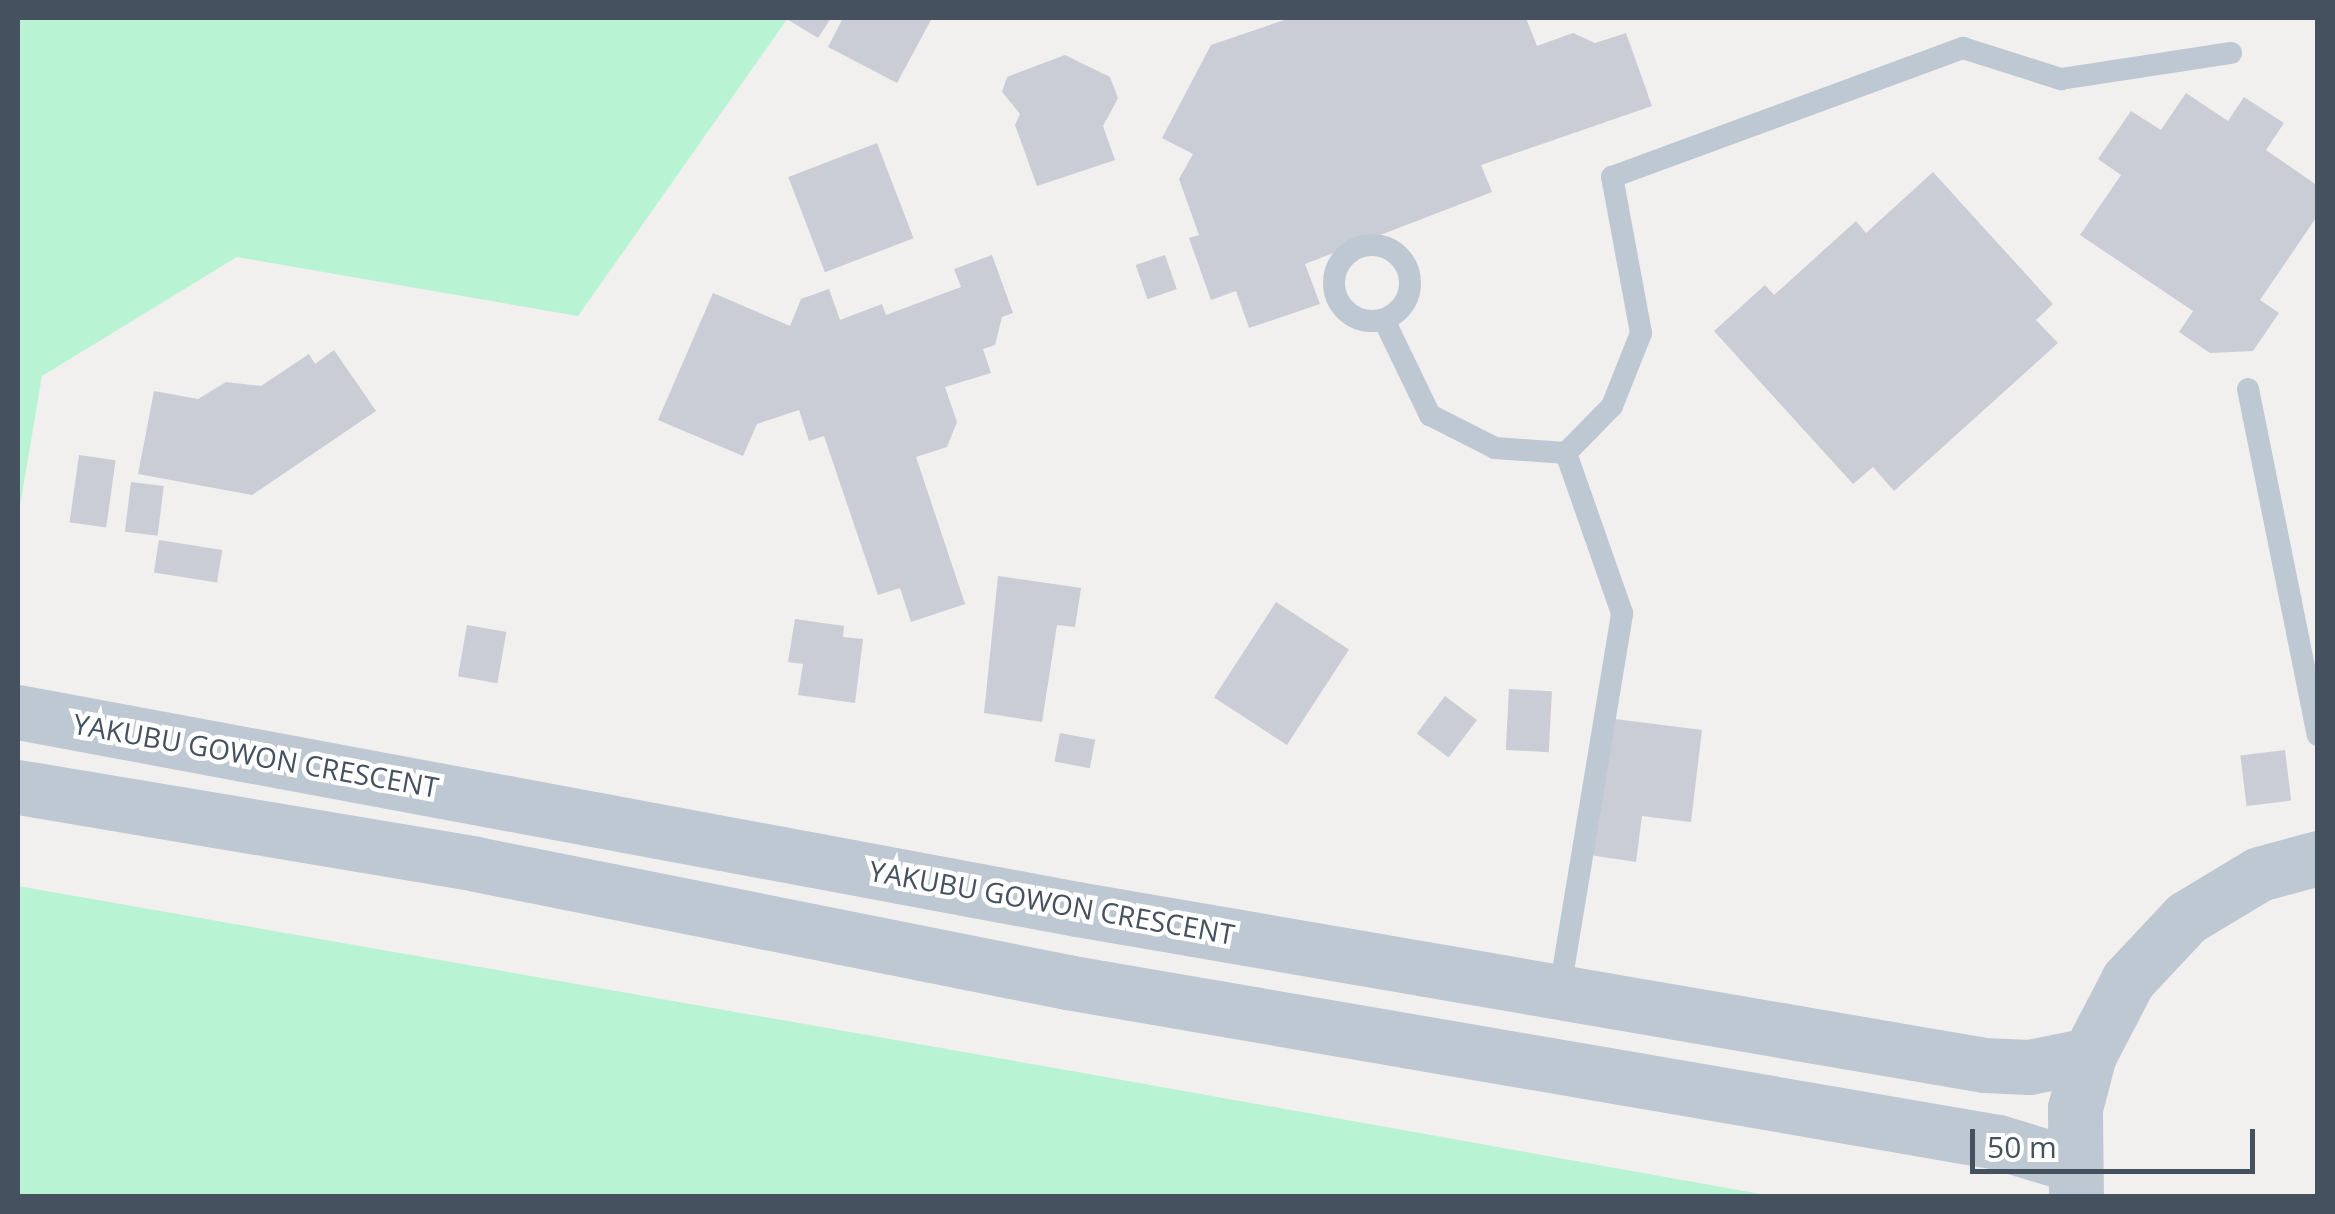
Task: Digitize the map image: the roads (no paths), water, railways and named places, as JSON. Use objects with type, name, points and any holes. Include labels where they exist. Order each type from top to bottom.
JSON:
[{"type":"street","name":"YAKUBU GOWON CRESCENT","points":[[18,712],[1076,909],[1560,989],[1984,1065],[2029,1067],[2090,1055]]},
{"type":"street","points":[[18,787],[476,864],[1086,985],[1998,1142],[2074,1180],[2075,1108],[2090,1055],[2128,980],[2186,918],[2259,874],[2318,858]]},
{"type":"lane","points":[[1566,454],[1612,406],[1641,333],[1612,177],[1962,48],[2061,79],[2231,53]]},
{"type":"lane","points":[[1384,320],[1430,415],[1495,448],[1566,454]]},
{"type":"lane","points":[[2248,389],[2318,735]]},
{"type":"lane","points":[[1560,989],[1622,613],[1566,454]]}]
